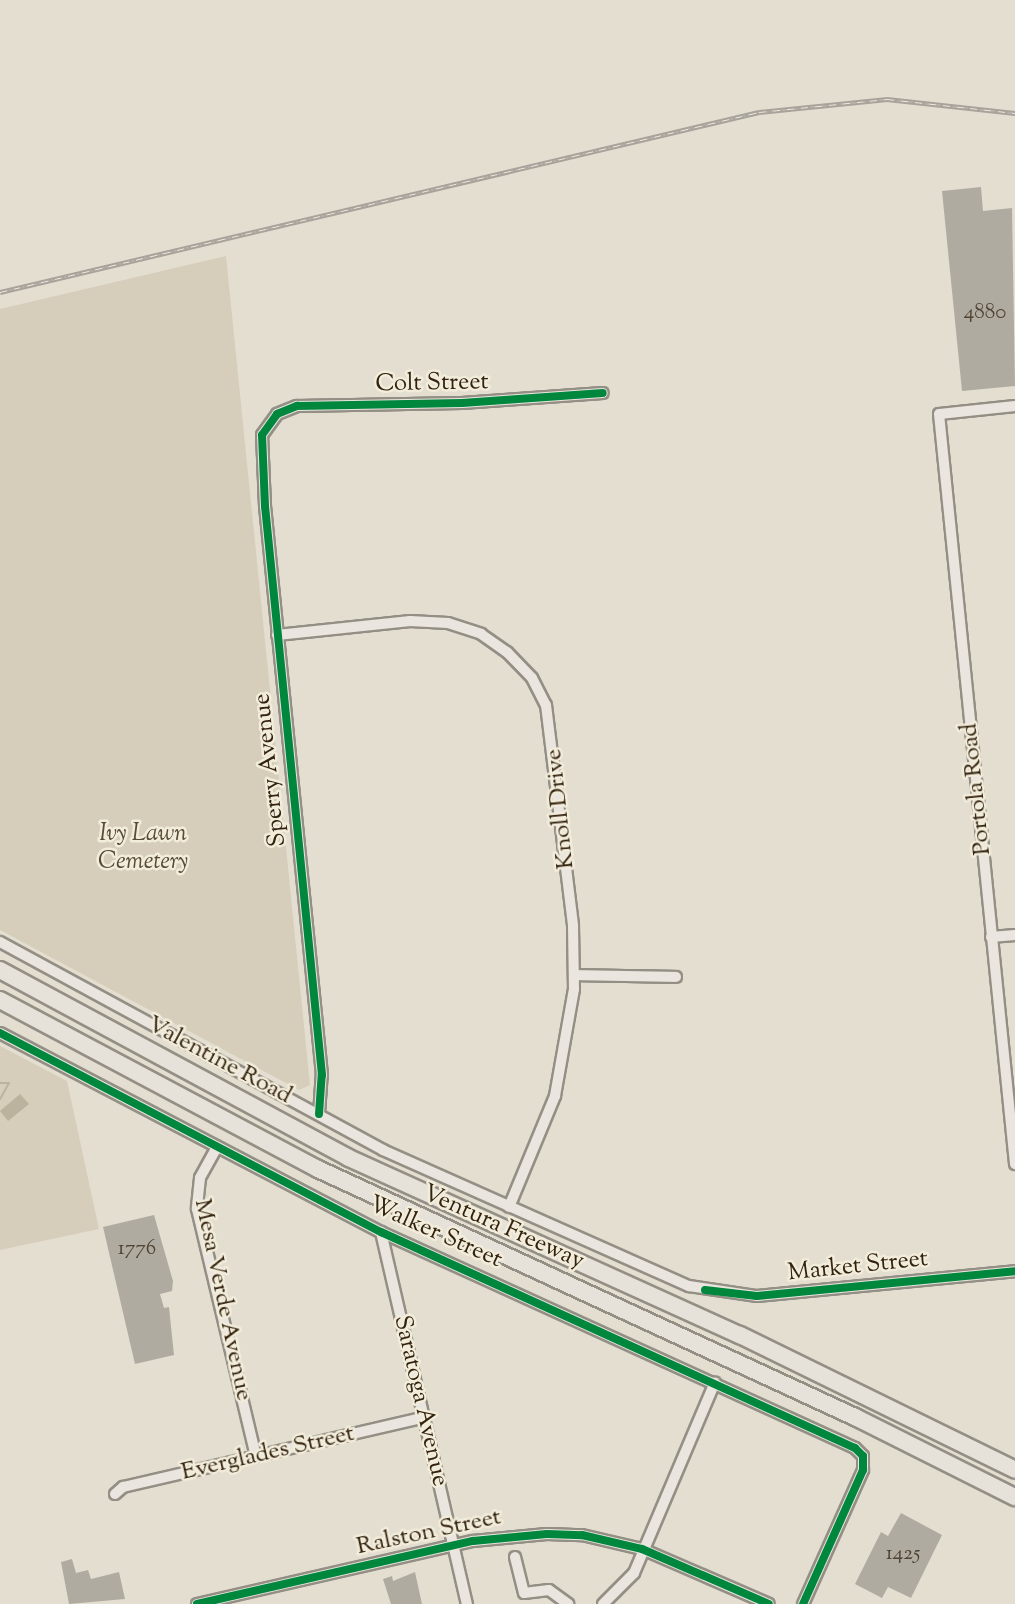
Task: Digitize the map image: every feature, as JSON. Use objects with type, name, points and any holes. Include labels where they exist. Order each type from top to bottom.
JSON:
[{"type":"highway","points":[[0,960],[21,981]]},
{"type":"highway","name":"Ventura Freeway","points":[[0,970],[349,1158],[740,1335],[1015,1470]]},
{"type":"highway","name":"Ventura Freeway","points":[[0,1000],[318,1169],[855,1417],[1015,1497]]},
{"type":"street","name":"Colt Street","points":[[268,423],[277,414],[297,406],[462,403],[603,393]]},
{"type":"street","name":"Portola Road","points":[[1015,406],[939,414],[1015,1164]]},
{"type":"street","name":"Sperry Avenue","points":[[268,423],[260,450],[322,1081],[319,1114]]},
{"type":"street","name":"Knoll Drive","points":[[277,635],[410,621],[448,623],[490,639],[524,668],[541,694],[553,733],[575,975],[561,1076],[509,1207]]},
{"type":"street","points":[[991,937],[1015,935]]},
{"type":"street","name":"Valentine Road","points":[[0,942],[383,1150],[509,1207],[705,1290]]},
{"type":"street","points":[[575,975],[676,977]]},
{"type":"street","name":"Walker Street","points":[[0,1033],[381,1232],[715,1382],[861,1454],[863,1470],[803,1604]]},
{"type":"street","name":"Mesa Verde Avenue","points":[[217,1148],[200,1178],[198,1209],[256,1456]]},
{"type":"street","name":"Saratoga Avenue","points":[[381,1232],[467,1604]]},
{"type":"street","name":"Market Street","points":[[705,1290],[763,1296],[1015,1271]]},
{"type":"street","points":[[603,1604],[630,1580],[715,1382]]},
{"type":"street","name":"Everglades Street","points":[[116,1494],[123,1487],[423,1418]]},
{"type":"street","name":"Ralston Street","points":[[196,1604],[454,1545],[504,1536],[557,1534],[642,1549],[769,1604]]},
{"type":"street","points":[[515,1557],[524,1593],[549,1590],[568,1604]]},
{"type":"green space","name":"Ivy Lawn Cemetery","points":[[226,256],[310,1085],[299,1090],[0,930],[0,309]]},
{"type":"green space","points":[[0,1046],[67,1081],[99,1229],[0,1250]]},
{"type":"shaded area","points":[[20,1094],[29,1104],[8,1121],[0,1111]]},
{"type":"building","points":[[981,187],[983,211],[1012,208],[1015,386],[962,391],[942,191]]},
{"type":"building","points":[[154,1215],[173,1281],[172,1291],[160,1294],[164,1308],[169,1307],[174,1355],[135,1364],[103,1227]]},
{"type":"building","points":[[901,1513],[942,1535],[911,1598],[888,1587],[882,1598],[855,1584],[881,1532],[888,1536]]},
{"type":"building","points":[[72,1559],[76,1573],[88,1570],[91,1579],[119,1572],[125,1599],[69,1604],[61,1562]]},
{"type":"building","points":[[415,1572],[422,1604],[391,1604],[383,1579],[392,1576],[393,1581]]},
{"type":"waterway","points":[[0,1083],[9,1083],[0,1099]]},
{"type":"railway","points":[[0,292],[759,112],[887,99],[1015,113]]},
{"type":"cycle path","points":[[319,1114],[322,1075],[265,506],[262,435],[277,414],[297,406],[462,403],[603,393]]},
{"type":"cycle path","points":[[0,1033],[381,1232],[855,1448],[863,1456],[863,1470],[803,1604]]},
{"type":"cycle path","points":[[705,1290],[757,1296],[1015,1271]]},
{"type":"cycle path","points":[[197,1604],[473,1541],[547,1534],[582,1535],[642,1549],[769,1604]]}]
